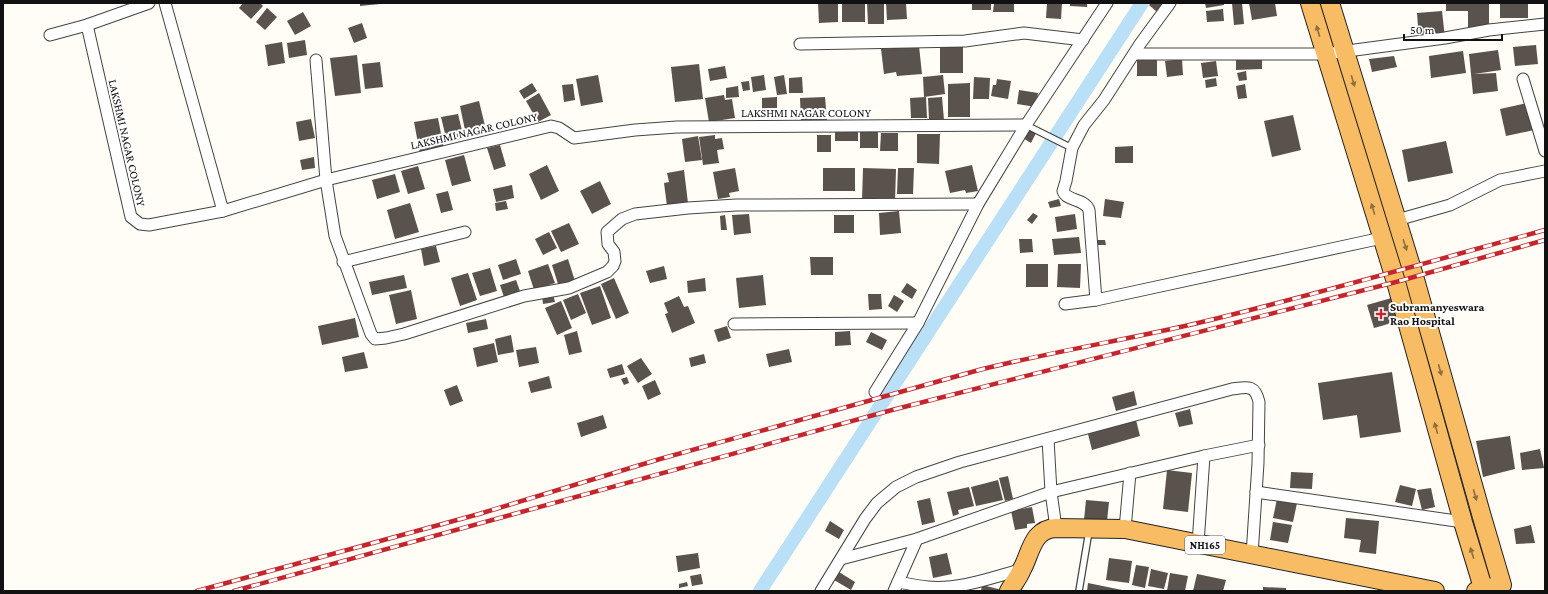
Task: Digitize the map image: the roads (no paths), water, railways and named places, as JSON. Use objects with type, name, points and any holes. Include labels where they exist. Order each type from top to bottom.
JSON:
[{"type":"highway","points":[[1310,3],[1396,282],[1481,591],[1503,588],[1477,502],[1414,276],[1330,3]]},
{"type":"highway","name":"NH165","points":[[1009,591],[1023,569],[1034,539],[1050,529],[1056,528],[1125,529],[1435,591]]},
{"type":"street","points":[[50,35],[87,25],[149,3]]},
{"type":"street","points":[[165,3],[223,211]]},
{"type":"street","points":[[875,392],[918,323],[978,204],[1026,124],[1107,3]]},
{"type":"street","points":[[1096,300],[1090,210],[1086,204],[1064,195],[1063,191],[1072,148],[1084,125],[1104,100],[1135,54],[1140,44],[1170,3]]},
{"type":"street","points":[[1135,54],[1325,54],[1445,38],[1489,30],[1545,24]]},
{"type":"street","name":"LAKSHMI NAGAR COLONY","points":[[87,25],[131,217],[140,224],[148,225],[223,211],[326,180],[551,126],[559,128],[574,138],[635,130],[677,127],[1026,124]]},
{"type":"street","points":[[800,44],[965,41],[1024,33],[1083,40]]},
{"type":"street","points":[[316,60],[326,180],[334,236],[371,334],[375,339],[404,334],[524,296],[569,288],[608,272],[615,261],[614,252],[608,244],[607,232],[622,219],[635,214],[688,208],[736,205],[978,204]]},
{"type":"street","points":[[1523,79],[1545,151]]},
{"type":"street","points":[[1397,220],[1450,205],[1500,180],[1545,171]]},
{"type":"street","points":[[343,262],[465,232]]},
{"type":"street","points":[[1065,304],[1096,300],[1382,238]]},
{"type":"street","points":[[734,324],[918,323]]},
{"type":"street","points":[[821,591],[865,519],[877,503],[896,487],[916,477],[960,462],[1232,389],[1245,387],[1253,388],[1257,393],[1259,402],[1252,555]]},
{"type":"street","points":[[1048,438],[1051,492],[1056,528]]},
{"type":"street","points":[[841,559],[917,539],[1051,492],[1204,456],[1258,445]]},
{"type":"street","points":[[1198,544],[1204,456]]},
{"type":"street","points":[[1125,529],[1130,473]]},
{"type":"street","points":[[1256,492],[1463,522]]},
{"type":"street","points":[[917,539],[896,586],[943,589],[960,586],[1023,569]]},
{"type":"lane","points":[[1026,124],[1072,148]]},
{"type":"lane","points":[[1079,591],[1090,529]]},
{"type":"waterway","points":[[760,591],[1142,3]]},
{"type":"railway","points":[[197,591],[479,514],[660,459],[979,370],[1033,357],[1198,323],[1372,278],[1545,230]]},
{"type":"railway","points":[[234,591],[892,410],[1396,282],[1545,240]]},
{"type":"place","name":"Subramanyeswara Rao Hospital","points":[[1381,314]]}]
